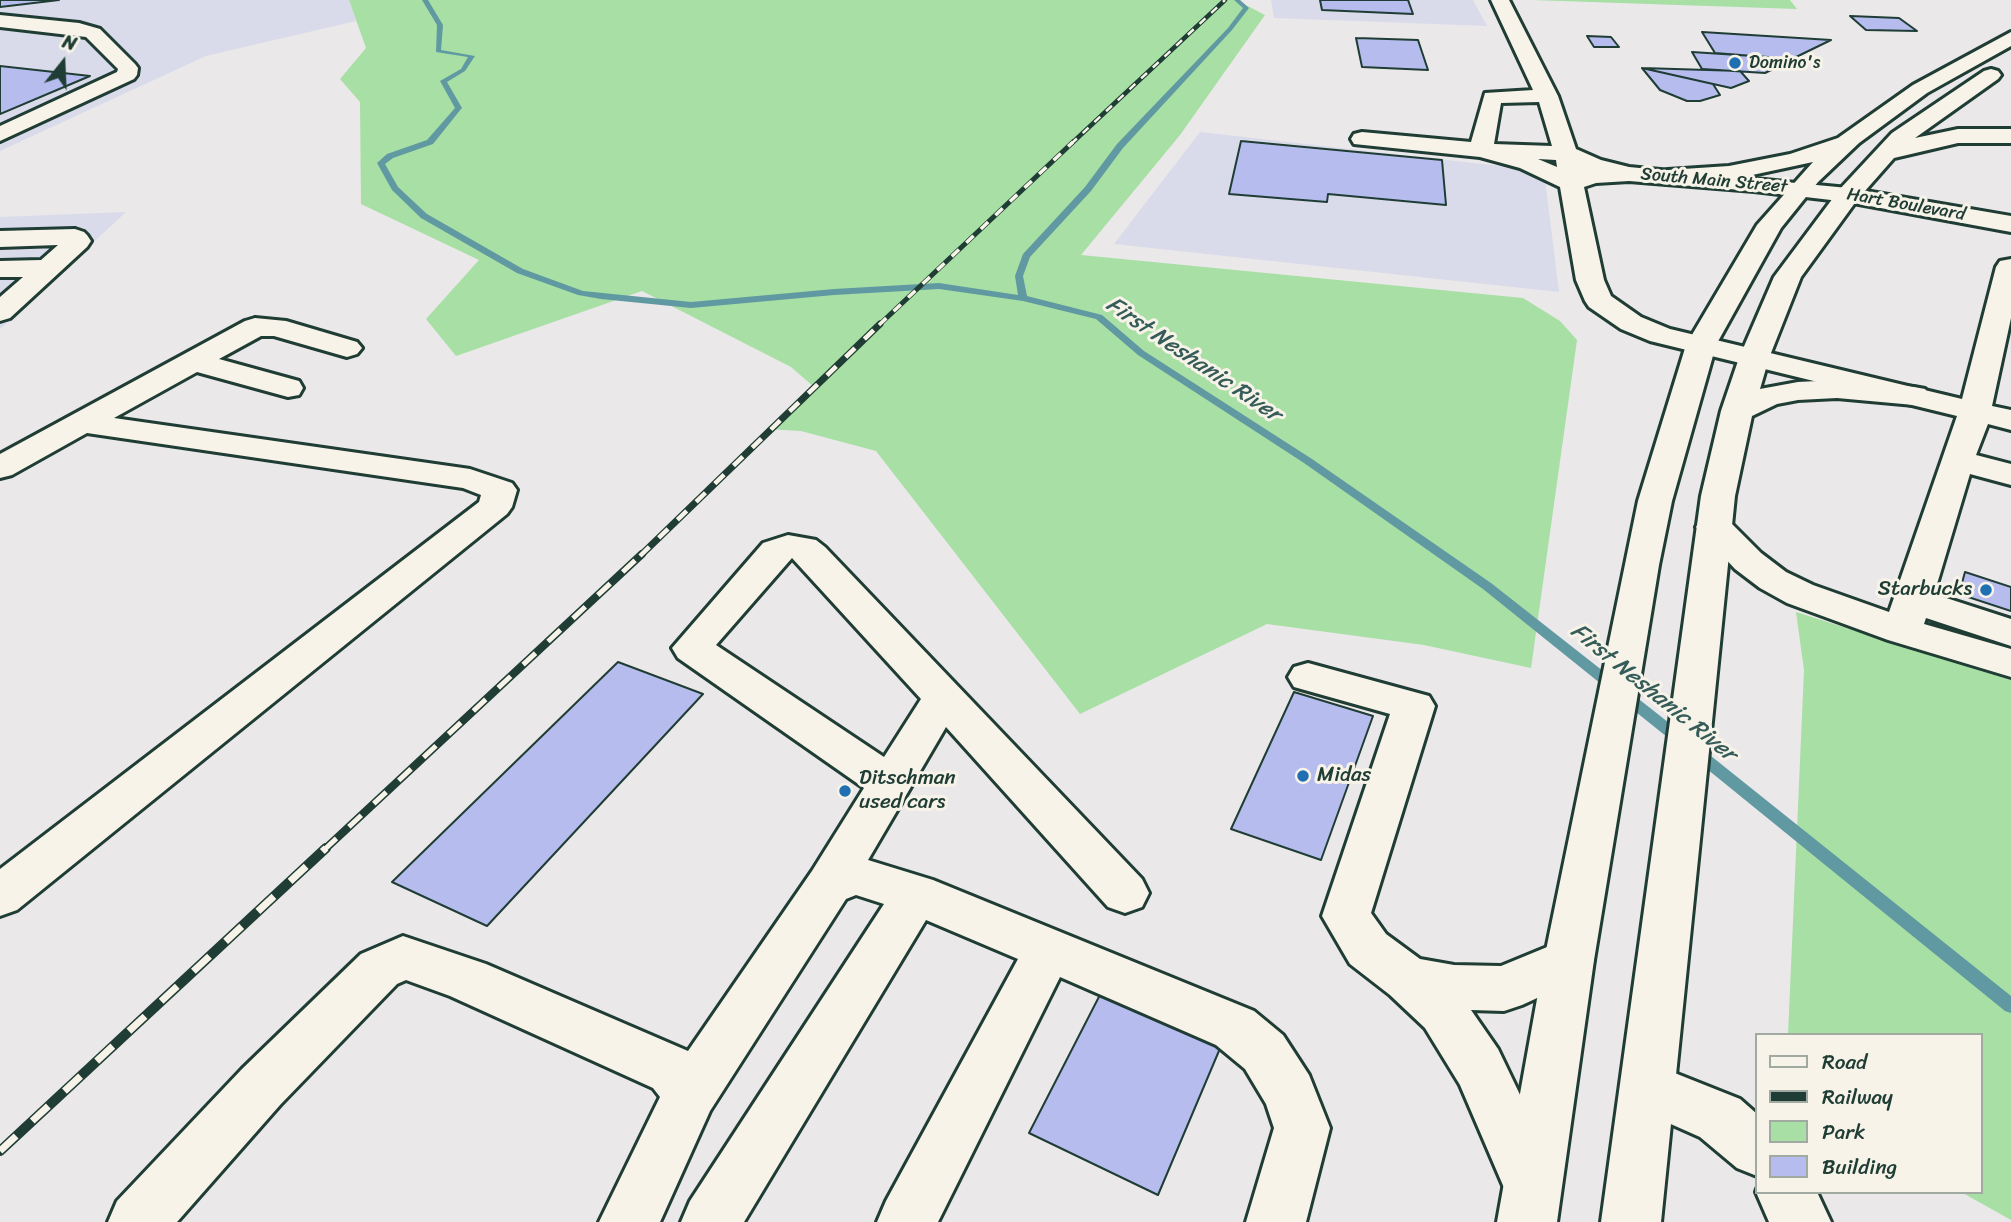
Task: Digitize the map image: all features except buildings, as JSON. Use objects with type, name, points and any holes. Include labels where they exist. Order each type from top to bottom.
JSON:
[{"type":"main road","points":[[1500,0],[1547,96],[1566,153],[1590,280],[1600,301],[1631,323],[1701,345],[1914,396],[1964,440],[2011,475]]},
{"type":"main road","points":[[0,21],[79,29],[93,33],[128,68],[127,75],[0,134]]},
{"type":"main road","points":[[1530,1206],[1569,960],[1655,501],[1701,345],[1770,225],[1800,189],[1852,138],[1920,89],[2011,38]]},
{"type":"main road","points":[[1631,1222],[1718,496],[1737,411],[1754,358],[1788,277],[1848,195],[1899,138],[2011,63]]},
{"type":"main road","points":[[1481,150],[1492,97],[1547,96]]},
{"type":"main road","points":[[1881,158],[1925,142],[1958,136],[2011,136]]},
{"type":"main road","points":[[1668,177],[1729,173],[1796,160],[1852,138]]},
{"type":"main road","points":[[1362,139],[1481,150],[1566,153]]},
{"type":"main road","points":[[1481,150],[1528,163],[1572,183]]},
{"type":"main road","name":"South Main Street","points":[[1566,153],[1592,165],[1629,174]]},
{"type":"main road","name":"South Main Street","points":[[1572,183],[1593,176],[1629,174],[1800,189]]},
{"type":"main road","name":"Hart Boulevard","points":[[1800,189],[2011,224]]},
{"type":"main road","points":[[0,239],[75,237],[78,241],[3,306]]},
{"type":"main road","points":[[1907,616],[1964,440],[2011,267]]},
{"type":"main road","points":[[0,269],[50,268]]},
{"type":"main road","points":[[0,468],[255,327],[265,326],[347,348]]},
{"type":"main road","points":[[193,361],[288,388]]},
{"type":"main road","points":[[1737,411],[1769,396],[1798,391],[1837,389],[1914,396]]},
{"type":"main road","points":[[1964,440],[2011,420]]},
{"type":"main road","points":[[0,895],[495,507],[500,490],[470,479],[82,423]]},
{"type":"main road","points":[[1964,440],[2011,448]]},
{"type":"main road","points":[[1964,440],[2011,456]]},
{"type":"main road","points":[[1964,440],[2011,466]]},
{"type":"main road","points":[[1714,527],[1748,561],[1782,584],[1831,608],[1907,616],[2011,633]]},
{"type":"main road","points":[[890,783],[692,648],[776,551],[788,546],[803,548],[1125,893]]},
{"type":"main road","points":[[1907,616],[2011,663]]},
{"type":"main road","points":[[1308,677],[1414,706],[1346,916],[1368,949],[1408,979],[1443,1012],[1479,1067],[1518,1151],[1530,1206]]},
{"type":"main road","points":[[629,1222],[691,1093],[829,885],[943,696]]},
{"type":"main road","points":[[829,885],[856,876],[916,894],[1235,1028],[1264,1052],[1290,1093],[1302,1128],[1276,1222]]},
{"type":"main road","points":[[712,1222],[916,894]]},
{"type":"main road","points":[[907,1222],[1049,950]]},
{"type":"main road","points":[[138,1222],[261,1087],[379,969],[402,957],[468,980],[672,1070],[691,1093]]},
{"type":"main road","points":[[1408,979],[1454,987],[1504,989],[1569,960]]},
{"type":"main road","points":[[1647,1087],[1720,1118],[1756,1148]]},
{"type":"main road","points":[[1786,1194],[1801,1222]]},
{"type":"shaded area","points":[[0,0],[349,0],[356,21],[206,56],[0,151]]},
{"type":"shaded area","points":[[1271,0],[1473,0],[1487,26],[1274,18]]},
{"type":"shaded area","points":[[1200,132],[1544,171],[1559,292],[1114,244]]},
{"type":"shaded area","points":[[126,212],[0,329],[0,217]]},
{"type":"green space","points":[[349,0],[1236,0],[1265,15],[1180,135],[1081,255],[1523,298],[1560,321],[1577,340],[1531,668],[1424,645],[1267,624],[1080,714],[876,451],[801,431],[766,429],[814,387],[791,367],[642,291],[456,356],[426,319],[479,260],[361,204],[360,102],[340,79],[366,48]]},
{"type":"green space","points":[[1532,0],[1790,0],[1797,9]]},
{"type":"green space","points":[[1796,612],[2011,680],[2011,1220],[1965,1194],[1983,1194],[1983,1033],[1788,1033],[1804,670]]},
{"type":"waterway","name":"First Neshanic River","points":[[425,0],[440,25],[438,51],[472,56],[463,70],[443,81],[459,108],[430,142],[390,156],[381,163],[395,188],[424,216],[520,271],[581,293],[691,305],[939,286],[1023,298]]},
{"type":"waterway","points":[[1023,298],[1019,276],[1026,256],[1088,189],[1120,146],[1230,29],[1246,8],[1237,0]]},
{"type":"waterway","name":"First Neshanic River","points":[[1023,298],[1099,317],[1141,353],[1308,461],[1487,586],[1682,741]]},
{"type":"waterway","name":"First Neshanic River","points":[[1696,752],[2011,1006]]},
{"type":"railway","points":[[1071,144],[1225,0]]},
{"type":"railway","points":[[879,325],[1073,142]]},
{"type":"railway","points":[[640,556],[880,324]]},
{"type":"railway","points":[[324,850],[642,554]]},
{"type":"railway","points":[[0,1151],[326,848]]},
{"type":"place","name":"Domino's","points":[[1735,63]]},
{"type":"place","name":"Starbucks","points":[[1986,590]]},
{"type":"place","name":"Midas","points":[[1303,776]]},
{"type":"place","name":"Ditschman used cars","points":[[845,791]]}]
